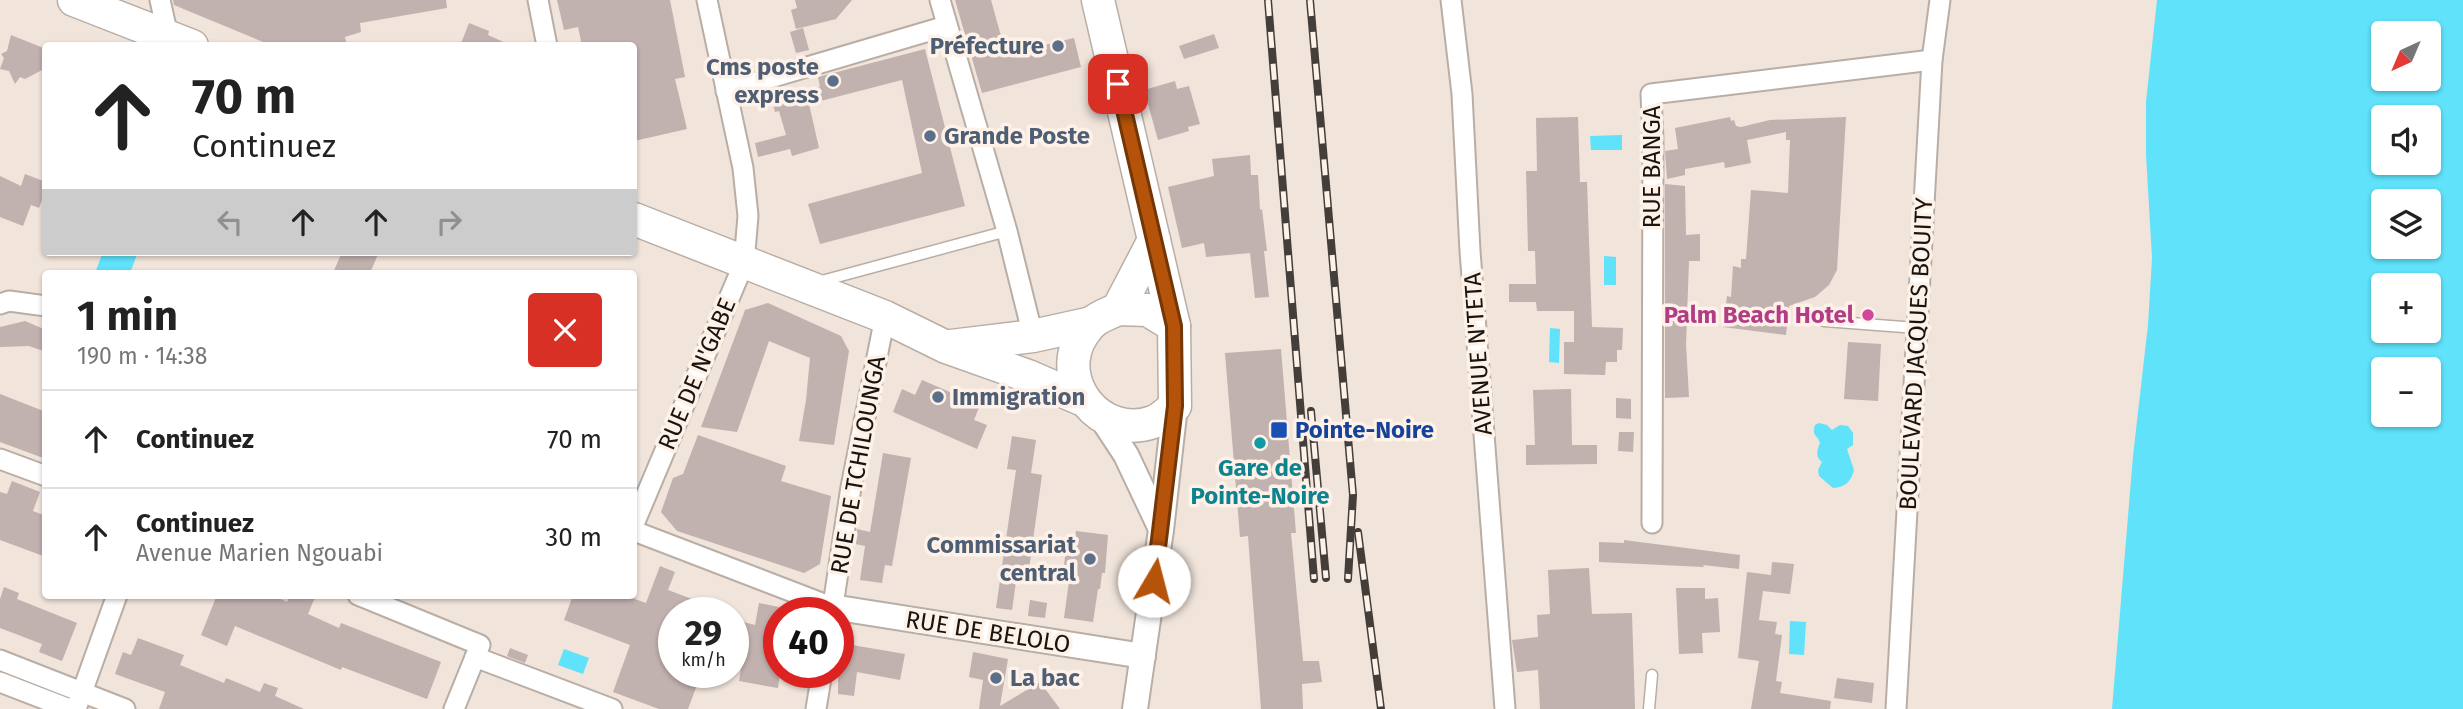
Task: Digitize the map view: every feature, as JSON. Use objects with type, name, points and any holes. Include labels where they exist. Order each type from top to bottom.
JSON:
[{"type":"main road","points":[[74,0],[180,41]]},
{"type":"main road","points":[[637,220],[885,317],[946,347],[1091,408],[1126,426],[1153,422],[1175,406],[1174,326],[1098,0]]},
{"type":"main road","points":[[1091,408],[1072,372],[1076,345],[1105,316],[1154,240]]},
{"type":"main road","points":[[946,347],[1033,336],[1105,316],[1148,310],[1174,326]]},
{"type":"street","points":[[160,0],[180,41]]},
{"type":"street","points":[[538,0],[546,42]]},
{"type":"street","name":"RUE DE N'GABE","points":[[637,517],[744,263],[748,216],[743,168],[707,0]]},
{"type":"street","points":[[940,0],[1007,231],[1033,336]]},
{"type":"street","name":"AVENUE N'TETA","points":[[1451,0],[1462,94],[1470,251],[1505,709]]},
{"type":"street","name":"BOULEVARD JACQUES BOUITY","points":[[1896,709],[1932,60],[1940,0]]},
{"type":"street","points":[[726,91],[946,26]]},
{"type":"street","name":"RUE BANGA","points":[[1652,523],[1651,94],[1932,60]]},
{"type":"street","points":[[0,304],[9,301],[42,305]]},
{"type":"street","name":"RUE DE TCHILOUNGA","points":[[834,597],[851,487],[885,317]]},
{"type":"street","points":[[1135,709],[1161,530],[1175,406]]},
{"type":"street","points":[[1091,408],[1126,455],[1161,530]]},
{"type":"street","points":[[0,459],[42,475]]},
{"type":"street","points":[[637,532],[799,597]]},
{"type":"street","points":[[79,700],[116,599]]},
{"type":"street","points":[[367,599],[612,709]]},
{"type":"street","name":"RUE DE BELOLO","points":[[854,613],[1143,656]]},
{"type":"street","points":[[454,709],[478,651]]},
{"type":"street","points":[[0,660],[79,700],[125,709]]},
{"type":"street","points":[[0,682],[70,709]]},
{"type":"street","points":[[816,709],[819,688]]},
{"type":"lane","points":[[805,285],[1007,231]]},
{"type":"lane","points":[[1824,321],[1917,328]]},
{"type":"lane","points":[[1649,709],[1652,675]]},
{"type":"water","points":[[2157,0],[2463,0],[2463,709],[2112,709],[2133,456],[2148,325],[2152,258],[2146,102]]},
{"type":"water","points":[[1622,135],[1622,150],[1591,150],[1590,136]]},
{"type":"water","points":[[101,256],[136,256],[131,270],[96,270]]},
{"type":"water","points":[[1604,256],[1616,257],[1616,285],[1604,285]]},
{"type":"water","points":[[1550,328],[1560,329],[1559,363],[1549,362]]},
{"type":"water","points":[[1819,423],[1832,430],[1840,425],[1848,426],[1853,433],[1853,445],[1847,449],[1854,470],[1849,481],[1841,486],[1833,488],[1819,476],[1818,470],[1822,462],[1817,451],[1820,443],[1814,431],[1815,425]]},
{"type":"water","points":[[1790,621],[1806,622],[1804,655],[1789,654]]},
{"type":"water","points":[[564,649],[589,658],[583,674],[558,665]]},
{"type":"building","points":[[173,0],[446,0],[447,8],[360,23],[361,32],[345,37],[346,42],[263,42],[174,5]]},
{"type":"building","points":[[557,0],[670,0],[685,77],[675,79],[687,129],[637,140],[637,42],[581,42],[578,27],[564,30]]},
{"type":"building","points":[[795,0],[852,0],[836,19],[796,29],[791,10],[797,8]]},
{"type":"building","name":"Préfecture","points":[[955,0],[991,0],[1006,54],[1074,38],[1081,67],[982,93]]},
{"type":"building","points":[[469,23],[489,31],[488,35],[503,42],[462,42]]},
{"type":"building","points":[[803,28],[809,50],[796,53],[790,32]]},
{"type":"building","points":[[1214,34],[1219,48],[1184,59],[1179,46]]},
{"type":"building","points":[[11,35],[42,47],[42,70],[25,79],[20,77],[15,84],[9,71],[0,69],[4,58],[1,54],[7,51]]},
{"type":"building","name":"Grande Poste","points":[[925,49],[965,206],[820,244],[808,204],[922,173],[902,80],[809,104],[819,148],[792,156],[790,149],[758,157],[755,143],[786,135],[779,111],[775,112],[772,100],[820,87],[818,77]]},
{"type":"building","points":[[1175,81],[1177,89],[1189,86],[1200,124],[1188,127],[1189,131],[1158,140],[1144,90]]},
{"type":"building","points":[[1578,117],[1580,182],[1587,182],[1592,327],[1623,328],[1622,350],[1617,350],[1617,362],[1606,362],[1605,375],[1564,374],[1564,342],[1574,342],[1574,311],[1537,311],[1536,302],[1509,302],[1509,284],[1536,284],[1535,251],[1528,251],[1526,171],[1537,171],[1536,118]]},
{"type":"building","points":[[1730,117],[1736,126],[1741,127],[1770,120],[1846,117],[1837,270],[1829,285],[1815,297],[1789,306],[1786,335],[1723,327],[1727,296],[1731,297],[1733,266],[1741,268],[1741,259],[1746,259],[1751,190],[1788,193],[1790,140],[1786,140],[1786,132],[1747,140],[1751,163],[1725,168],[1724,162],[1685,169],[1685,175],[1667,179],[1665,151],[1678,149],[1675,128]]},
{"type":"building","points":[[1250,155],[1251,175],[1258,175],[1260,210],[1262,209],[1267,251],[1264,251],[1269,297],[1255,298],[1250,253],[1206,257],[1204,243],[1182,248],[1168,187],[1214,176],[1212,159]]},
{"type":"building","points":[[25,174],[42,180],[42,200],[39,208],[31,205],[23,226],[0,217],[0,176],[21,186]]},
{"type":"building","points":[[1665,184],[1685,186],[1686,235],[1700,234],[1700,261],[1689,261],[1686,344],[1689,397],[1665,398]]},
{"type":"building","points":[[340,256],[377,256],[371,270],[334,270]]},
{"type":"building","points":[[768,303],[841,336],[849,351],[834,445],[799,441],[810,358],[769,341],[737,432],[701,427],[745,310]]},
{"type":"building","points":[[25,321],[42,328],[42,351],[29,346],[0,347],[0,327]]},
{"type":"building","points":[[1848,342],[1881,344],[1878,401],[1844,399]]},
{"type":"building","points":[[1281,349],[1296,533],[1291,533],[1303,661],[1319,661],[1322,682],[1302,684],[1303,709],[1261,709],[1248,536],[1240,537],[1225,353]]},
{"type":"building","points":[[922,380],[980,405],[974,420],[987,425],[977,449],[893,412],[902,389],[915,395]]},
{"type":"building","points":[[1571,389],[1572,445],[1597,445],[1597,464],[1526,465],[1526,445],[1535,445],[1533,390]]},
{"type":"building","points":[[0,394],[42,410],[42,458],[0,442]]},
{"type":"building","points":[[1616,398],[1631,399],[1631,419],[1616,418]]},
{"type":"building","points":[[1619,432],[1634,432],[1633,452],[1618,451]]},
{"type":"building","points":[[698,435],[786,466],[781,481],[831,496],[820,564],[804,573],[677,531],[661,512],[673,478],[683,474]]},
{"type":"building","points":[[1012,436],[1036,440],[1031,473],[1042,475],[1029,569],[1018,568],[1012,610],[996,608],[1016,470],[1007,469]]},
{"type":"building","points":[[883,453],[911,458],[892,566],[885,565],[882,583],[860,580],[865,546],[855,544],[857,529],[870,532]]},
{"type":"building","points":[[12,481],[40,492],[33,511],[42,514],[42,556],[0,540],[0,492],[7,494]]},
{"type":"building","points":[[1076,531],[1108,535],[1105,573],[1102,573],[1098,589],[1093,622],[1064,618],[1071,566],[1064,565],[1066,549],[1074,550]]},
{"type":"building","points":[[1624,540],[1740,555],[1739,569],[1703,565],[1704,567],[1599,562],[1599,542],[1624,543]]},
{"type":"building","points":[[1772,562],[1794,564],[1790,594],[1763,591],[1759,620],[1777,622],[1775,634],[1782,635],[1776,681],[1782,682],[1780,693],[1831,701],[1830,709],[1751,709],[1759,661],[1738,658],[1747,572],[1771,575]]},
{"type":"building","points":[[660,566],[675,572],[668,590],[687,597],[658,597],[658,688],[696,688],[688,709],[659,709],[613,692],[630,645],[564,620],[572,599],[635,599],[646,603]]},
{"type":"building","points":[[1589,568],[1592,614],[1632,613],[1635,709],[1540,709],[1538,670],[1517,672],[1512,640],[1538,637],[1537,615],[1550,614],[1548,570]]},
{"type":"building","points":[[4,587],[19,593],[17,599],[77,623],[62,661],[39,652],[42,644],[0,628],[0,599]]},
{"type":"building","points":[[1676,588],[1705,588],[1705,599],[1718,598],[1720,632],[1702,633],[1703,653],[1679,654]]},
{"type":"building","points":[[215,599],[281,599],[287,602],[288,599],[314,599],[308,614],[339,628],[341,623],[441,662],[427,699],[342,667],[341,670],[235,626],[227,646],[201,635]]},
{"type":"building","points":[[1030,600],[1047,603],[1045,618],[1028,616]]},
{"type":"building","points":[[759,603],[763,604],[763,685],[749,683],[749,623],[755,625]]},
{"type":"building","points":[[138,638],[184,655],[180,665],[224,683],[226,678],[260,692],[264,683],[278,688],[275,696],[304,709],[159,709],[165,692],[115,674],[123,652],[131,655]]},
{"type":"building","points":[[854,645],[905,654],[900,680],[857,672],[854,696],[838,694],[838,688],[854,688]]},
{"type":"building","points":[[510,648],[528,655],[525,663],[507,656]]},
{"type":"building","points":[[973,652],[1008,659],[1000,706],[1040,682],[1060,709],[979,709],[983,680],[969,677]]},
{"type":"building","points":[[1837,678],[1874,683],[1872,703],[1834,698]]},
{"type":"railway","points":[[1268,0],[1314,579]]},
{"type":"railway","points":[[1310,0],[1353,495],[1348,579]]},
{"type":"railway","points":[[1311,411],[1326,578]]},
{"type":"railway","points":[[1358,532],[1381,709]]},
{"type":"place","name":"Préfecture","points":[[1058,46]]},
{"type":"place","name":"Cms poste express","points":[[833,81]]},
{"type":"place","name":"Grande Poste","points":[[930,136]]},
{"type":"place","name":"Palm Beach Hotel","points":[[1868,315]]},
{"type":"place","name":"Immigration","points":[[938,397]]},
{"type":"place","name":"Pointe-Noire","points":[[1279,430]]},
{"type":"place","name":"Gare de Pointe-Noire","points":[[1260,443]]},
{"type":"place","name":"Commissariat central","points":[[1090,559]]},
{"type":"place","name":"La bac","points":[[996,678]]},
{"type":"route","points":[[1118,84],[1174,326],[1175,406],[1154,581]]}]
